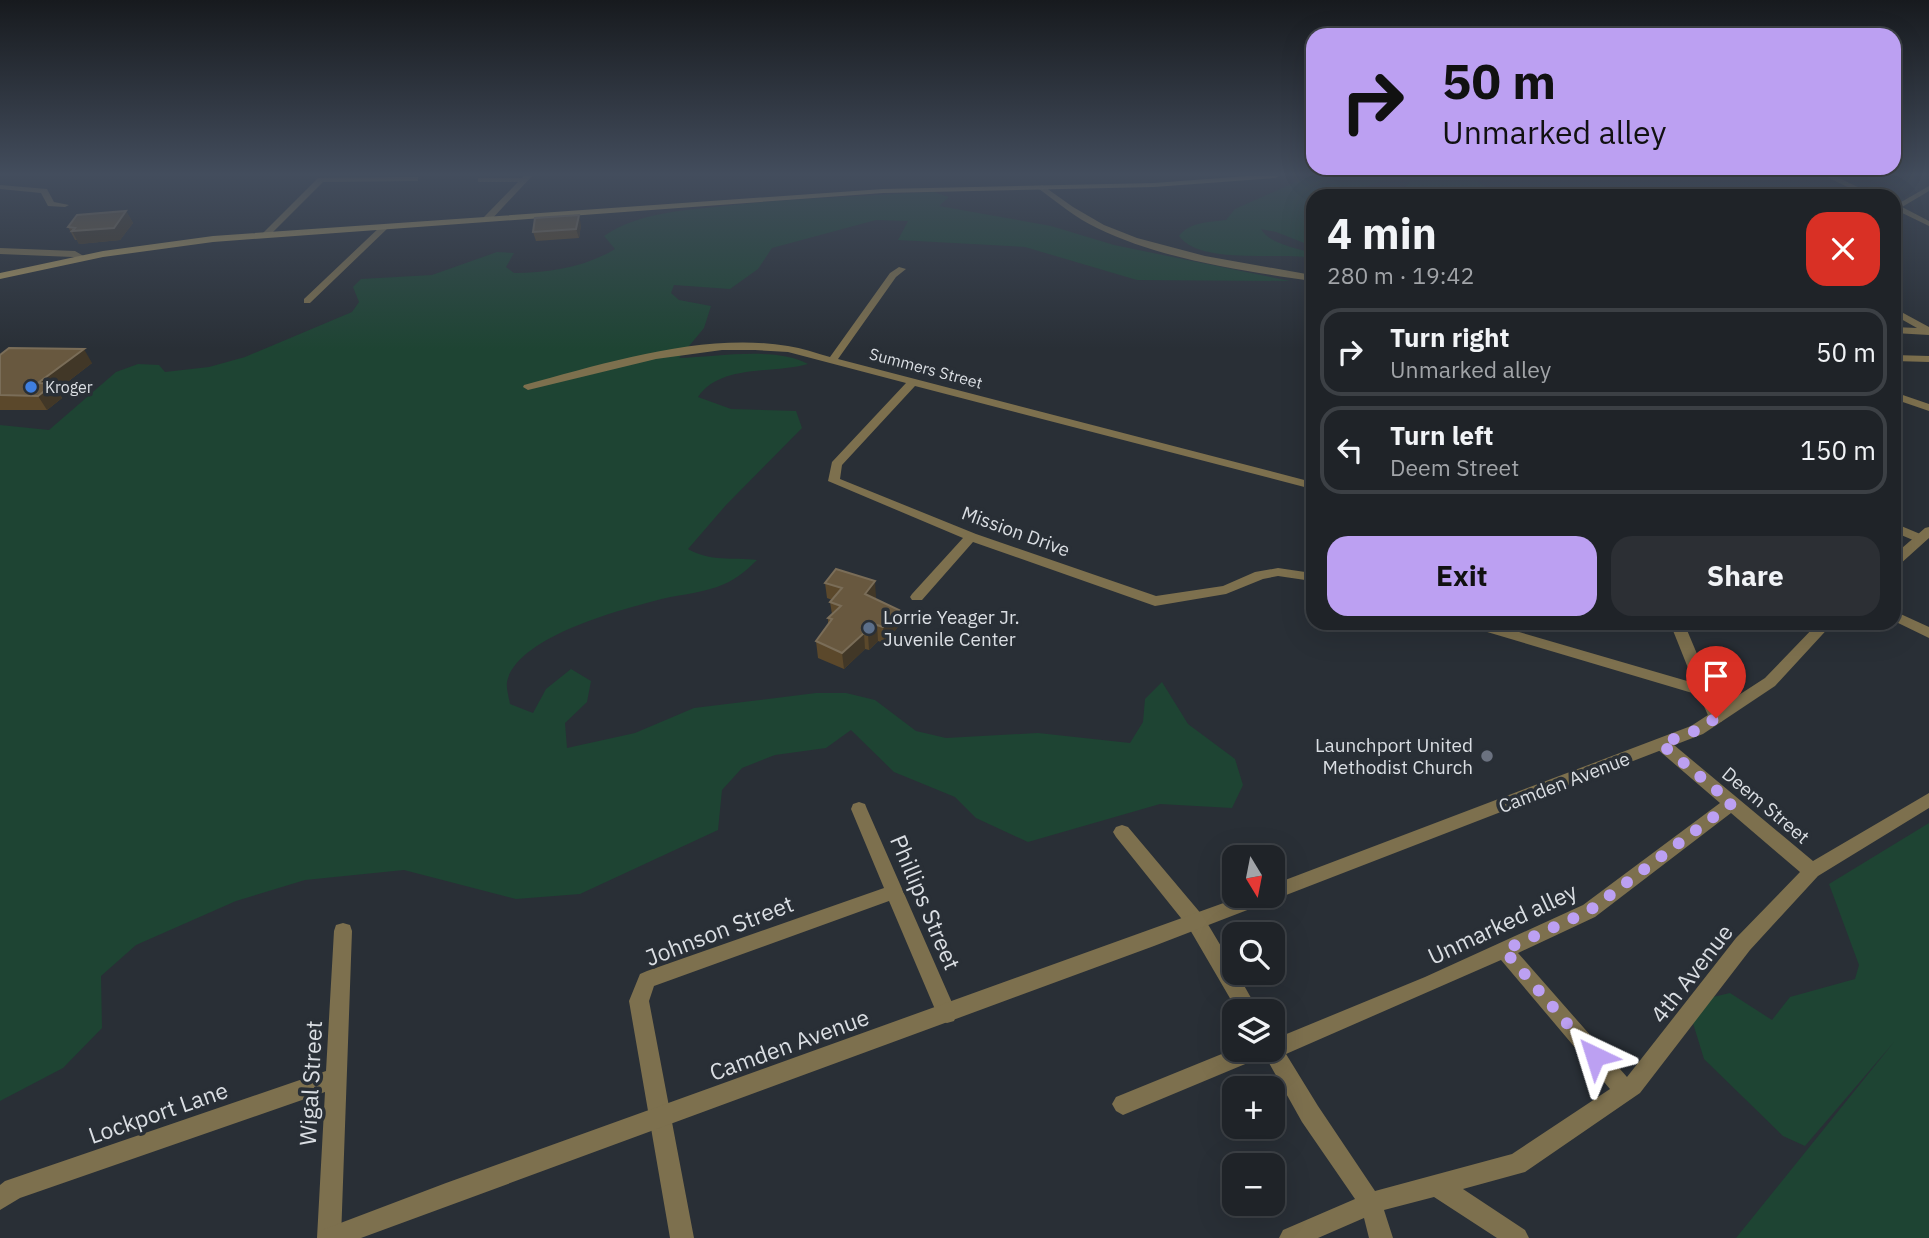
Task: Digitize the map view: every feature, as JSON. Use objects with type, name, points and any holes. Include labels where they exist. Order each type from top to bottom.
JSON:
[{"type":"main road","points":[[0,276],[153,246],[294,234]]},
{"type":"street","points":[[307,300],[378,234]]},
{"type":"street","points":[[1120,234],[1150,245],[1306,277]]},
{"type":"street","points":[[0,251],[75,254],[83,258]]},
{"type":"street","points":[[832,361],[893,275],[902,269]]},
{"type":"street","points":[[1901,315],[1929,331]]},
{"type":"street","points":[[1901,330],[1929,331]]},
{"type":"street","name":"Summers Street","points":[[528,387],[604,366],[734,346],[788,349],[1306,484]]},
{"type":"street","points":[[1901,358],[1929,359]]},
{"type":"street","name":"Mission Drive","points":[[912,383],[836,464],[834,481],[971,537],[1155,601],[1226,590],[1260,575],[1278,572],[1306,576]]},
{"type":"street","points":[[1901,398],[1929,408]]},
{"type":"street","points":[[1901,529],[1924,535]]},
{"type":"street","points":[[1901,556],[1924,535]]},
{"type":"street","points":[[917,597],[971,537]]},
{"type":"street","points":[[1901,619],[1929,633]]},
{"type":"street","points":[[1496,630],[1706,692]]},
{"type":"street","points":[[1680,630],[1716,718]]},
{"type":"street","name":"Camden Avenue","points":[[1285,888],[1697,730],[1770,682],[1819,630]]},
{"type":"street","name":"Deem Street","points":[[1661,744],[1812,872]]},
{"type":"street","name":"4th Avenue","points":[[1291,1238],[1371,1204],[1517,1164],[1626,1091],[1633,1086],[1743,944],[1812,872],[1929,800]]},
{"type":"street","name":"Unmarked alley","points":[[1285,1045],[1432,984],[1589,911],[1732,803]]},
{"type":"street","name":"Phillips Street","points":[[859,809],[947,1014]]},
{"type":"street","points":[[1122,832],[1196,922],[1241,999]]},
{"type":"street","name":"Johnson Street","points":[[682,1238],[639,1002],[647,980],[896,891]]},
{"type":"street","name":"Camden Avenue","points":[[329,1238],[1233,908]]},
{"type":"street","name":"Wigal Street","points":[[329,1238],[334,1079],[343,930]]},
{"type":"street","points":[[1504,950],[1626,1091]]},
{"type":"street","points":[[1123,1104],[1226,1062]]},
{"type":"street","points":[[1279,1062],[1310,1114],[1371,1204],[1381,1238]]},
{"type":"street","name":"Lockport Lane","points":[[0,1199],[13,1189],[334,1079]]},
{"type":"street","points":[[1436,1185],[1517,1238]]},
{"type":"green space","points":[[608,234],[825,234],[772,248],[758,269],[730,289],[674,285],[671,293],[679,300],[711,306],[704,328],[679,358],[763,354],[780,355],[808,364],[733,375],[720,379],[698,397],[731,409],[796,411],[802,428],[726,505],[688,549],[705,556],[757,560],[739,576],[717,587],[662,599],[593,619],[547,640],[528,652],[514,666],[507,682],[510,704],[533,713],[546,689],[571,669],[591,681],[587,702],[565,723],[567,748],[635,733],[694,708],[816,693],[846,693],[875,700],[916,731],[946,738],[1038,733],[1130,743],[1143,722],[1145,699],[1162,682],[1188,724],[1235,759],[1243,785],[1232,808],[1160,804],[1028,842],[976,818],[955,797],[894,772],[851,730],[826,748],[775,755],[742,768],[722,790],[718,830],[580,894],[516,899],[404,870],[305,880],[236,901],[136,945],[101,976],[102,1028],[63,1068],[0,1101],[0,425],[49,430],[116,372],[138,364],[159,365],[165,372],[209,367],[245,357],[352,312],[359,302],[353,287],[361,279],[432,275],[497,252],[514,253],[506,267],[514,273],[553,270],[579,265],[615,249],[604,236]]},
{"type":"green space","points":[[901,234],[1077,234],[1114,245],[1290,281],[1137,280],[1025,247],[898,240]]},
{"type":"green space","points":[[1181,234],[1265,234],[1277,242],[1306,251],[1306,258],[1221,254],[1189,245],[1179,236]]},
{"type":"green space","points":[[1281,234],[1306,234],[1306,244]]},
{"type":"green space","points":[[1929,823],[1929,1238],[1736,1238],[1894,1042],[1805,1146],[1783,1136],[1704,1059],[1692,1020],[1713,997],[1730,993],[1772,1020],[1790,997],[1855,979],[1859,965],[1829,884]]},
{"type":"building","points":[[9,348],[84,349],[38,383],[53,384],[38,396],[0,395],[0,355]]},
{"type":"building","points":[[836,569],[875,581],[865,594],[899,610],[883,627],[877,625],[868,634],[864,633],[842,653],[816,641],[832,619],[828,618],[841,606],[830,602],[842,588],[825,583]]},
{"type":"place","name":"Kroger","points":[[31,387]]},
{"type":"place","name":"Lorrie Yeager Jr. Juvenile Center","points":[[869,628]]},
{"type":"place","name":"Launchport United Methodist Church","points":[[1487,756]]},
{"type":"route","points":[[1595,1056],[1504,950],[1589,911],[1732,803],[1661,744],[1697,730],[1716,718]]}]
